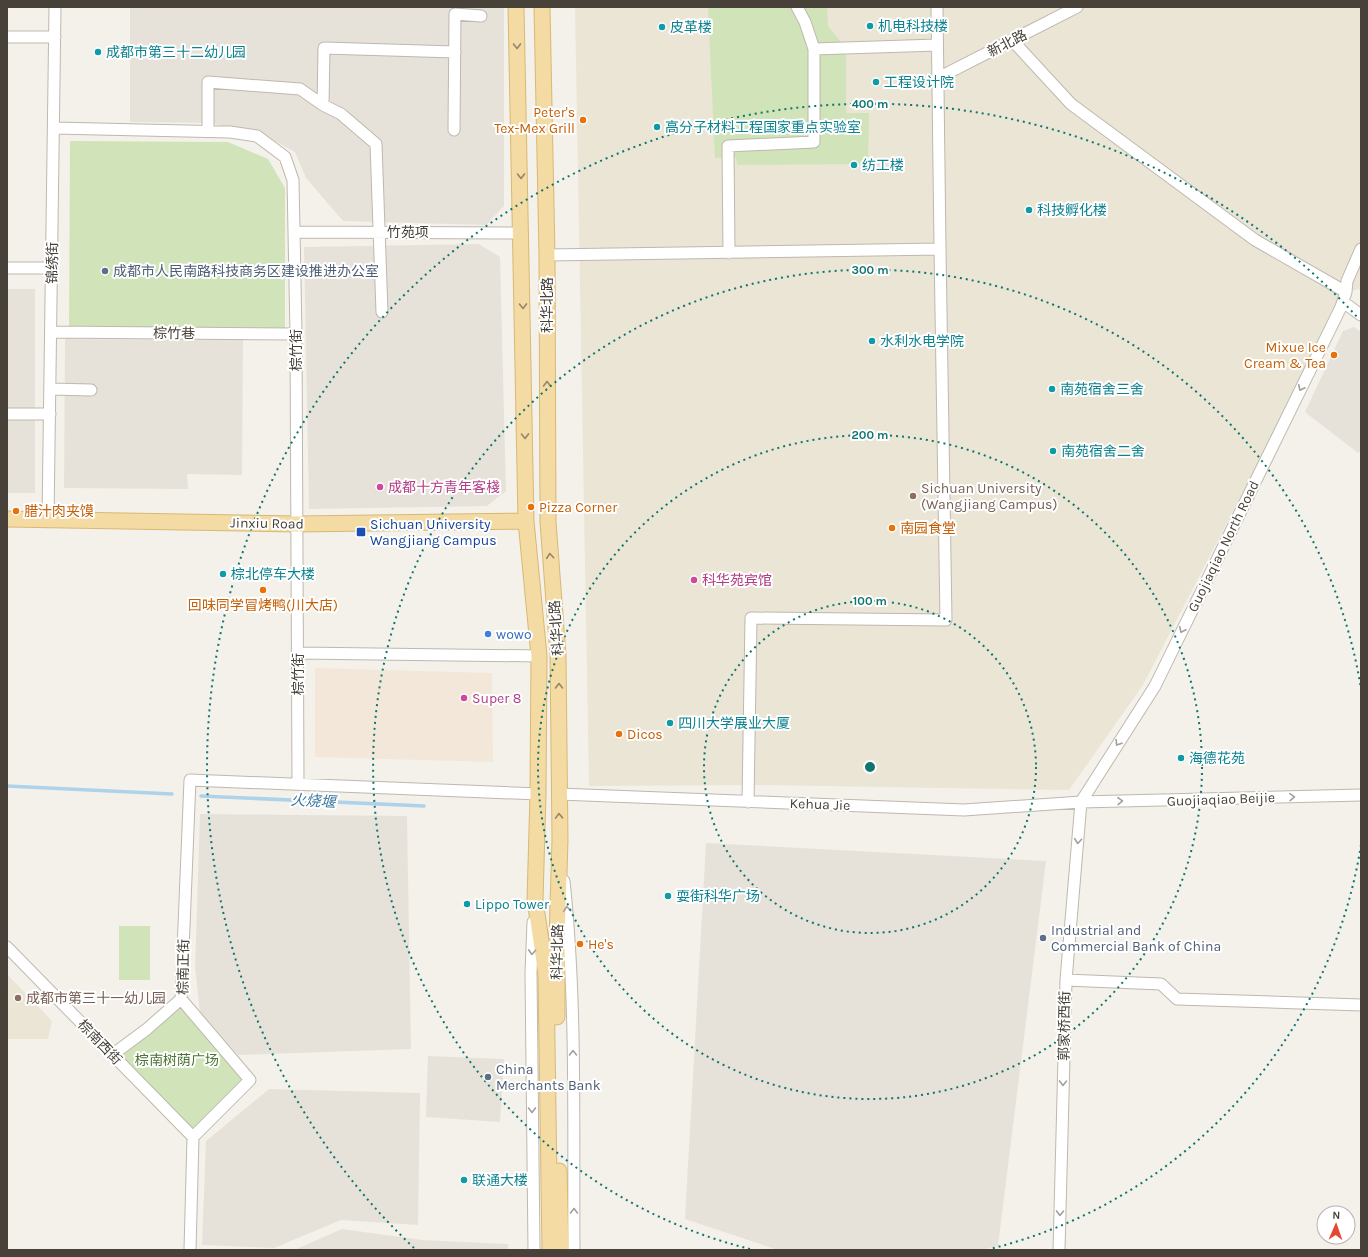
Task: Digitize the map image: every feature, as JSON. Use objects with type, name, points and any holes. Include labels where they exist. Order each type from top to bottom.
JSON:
[{"type":"main road","name":"科华北路","points":[[516,7],[522,233],[526,521],[539,656],[538,794],[534,900],[546,975],[561,1250]]},
{"type":"main road","name":"科华北路","points":[[542,7],[547,256],[548,522],[558,655],[560,840],[552,1080]]},
{"type":"main road","name":"Jinxiu Road","points":[[7,519],[296,524],[526,521]]},
{"type":"main road","points":[[550,1250],[552,1080]]},
{"type":"street","name":"锦绣街","points":[[48,520],[52,332],[55,7]]},
{"type":"street","points":[[729,253],[728,146],[814,142],[814,49],[805,22],[797,7]]},
{"type":"street","points":[[748,802],[751,618],[946,620],[937,7]]},
{"type":"street","name":"新北路","points":[[938,78],[1077,7]]},
{"type":"street","points":[[454,130],[455,14],[481,16]]},
{"type":"street","points":[[7,37],[55,37]]},
{"type":"street","points":[[1012,40],[1071,104],[1255,240],[1344,297],[1361,315]]},
{"type":"street","points":[[814,49],[937,45]]},
{"type":"street","points":[[322,105],[324,48],[455,52]]},
{"type":"street","points":[[208,131],[208,82],[300,89],[322,105],[341,114],[376,144],[382,312]]},
{"type":"street","name":"棕竹街","points":[[54,128],[230,132],[257,136],[285,158],[293,180],[296,334],[298,784]]},
{"type":"street","name":"竹苑项","points":[[294,232],[522,233]]},
{"type":"street","points":[[547,256],[940,249]]},
{"type":"street","name":"Guojiaqiao North Road","points":[[1081,802],[1155,686],[1344,297],[1348,281],[1361,249]]},
{"type":"street","points":[[7,268],[52,268]]},
{"type":"street","name":"棕竹巷","points":[[52,332],[296,334]]},
{"type":"street","points":[[51,389],[91,390]]},
{"type":"street","points":[[7,414],[50,414]]},
{"type":"street","points":[[298,653],[539,656]]},
{"type":"street","name":"棕南正街","points":[[193,1137],[250,1080],[181,999],[190,780],[298,784]]},
{"type":"street","points":[[298,784],[538,794]]},
{"type":"street","name":"Kehua Jie","points":[[559,794],[964,810],[1081,802]]},
{"type":"street","name":"Guojiaqiao Beijie","points":[[1081,802],[1361,795]]},
{"type":"street","name":"郭家桥西街","points":[[1059,1250],[1066,980],[1081,802]]},
{"type":"street","points":[[560,840],[570,930],[573,1000],[574,1250]]},
{"type":"street","points":[[534,900],[531,973],[534,1250]]},
{"type":"street","name":"棕南西街","points":[[7,947],[193,1137]]},
{"type":"street","points":[[1066,980],[1162,984],[1177,999],[1361,1005]]},
{"type":"street","points":[[112,1055],[147,1029],[181,999]]},
{"type":"street","points":[[190,1250],[193,1137]]},
{"type":"shaded area","points":[[504,7],[504,206],[486,225],[343,221],[306,178],[295,152],[260,133],[208,123],[130,122],[130,8]]},
{"type":"shaded area","name":"Sichuan University (Wangjiang Campus)","points":[[575,7],[1361,7],[1361,291],[1358,289],[1346,293],[1143,685],[1069,790],[761,785],[589,786]]},
{"type":"shaded area","points":[[479,244],[500,257],[506,491],[487,506],[309,509],[304,247]]},
{"type":"shaded area","points":[[7,289],[35,289],[35,493],[7,493]]},
{"type":"shaded area","points":[[1354,327],[1361,332],[1361,450],[1358,453],[1305,412],[1343,331]]},
{"type":"shaded area","points":[[65,339],[243,340],[242,475],[187,474],[188,489],[64,488]]},
{"type":"shaded area","points":[[315,668],[492,673],[493,762],[315,757]]},
{"type":"shaded area","points":[[200,814],[407,816],[411,1049],[238,1055],[200,1014],[195,967]]},
{"type":"shaded area","points":[[706,843],[1046,861],[998,1246],[980,1250],[778,1250],[685,1219]]},
{"type":"shaded area","name":"成都市第三十一幼儿园","points":[[7,974],[52,1021],[48,1039],[7,1039]]},
{"type":"shaded area","points":[[428,1056],[504,1059],[500,1122],[426,1117]]},
{"type":"shaded area","points":[[269,1089],[420,1093],[418,1225],[341,1220],[274,1248],[202,1245],[206,1141]]},
{"type":"shaded area","points":[[342,1229],[422,1240],[508,1244],[508,1250],[294,1250]]},
{"type":"green space","points":[[708,7],[827,7],[828,26],[846,48],[846,113],[869,113],[868,164],[737,165],[736,157],[715,158]]},
{"type":"green space","points":[[70,141],[228,142],[268,159],[285,188],[285,328],[69,327]]},
{"type":"green space","points":[[119,926],[150,926],[150,980],[119,980]]},
{"type":"green space","name":"棕南树荫广场","points":[[181,999],[250,1080],[193,1137],[112,1055]]},
{"type":"waterway","name":"火烧堰","points":[[7,786],[172,794]]},
{"type":"waterway","name":"火烧堰","points":[[201,796],[424,806]]},
{"type":"place","name":"机电科技楼","points":[[870,26]]},
{"type":"place","name":"皮革楼","points":[[662,27]]},
{"type":"place","name":"成都市第三十二幼儿园","points":[[98,52]]},
{"type":"place","name":"工程设计院","points":[[876,82]]},
{"type":"place","name":"Peter's Tex-Mex Grill","points":[[583,120]]},
{"type":"place","name":"高分子材料工程国家重点实验室","points":[[657,127]]},
{"type":"place","name":"纺工楼","points":[[854,165]]},
{"type":"place","name":"科技孵化楼","points":[[1029,210]]},
{"type":"place","name":"成都市人民南路科技商务区建设推进办公室","points":[[105,271]]},
{"type":"place","name":"水利水电学院","points":[[872,341]]},
{"type":"place","name":"Mixue Ice Cream & Tea","points":[[1334,355]]},
{"type":"place","name":"南苑宿舍三舍","points":[[1052,389]]},
{"type":"place","name":"南苑宿舍二舍","points":[[1053,451]]},
{"type":"place","name":"成都十方青年客棧","points":[[380,487]]},
{"type":"place","name":"Sichuan University (Wangjiang Campus)","points":[[913,496]]},
{"type":"place","name":"Pizza Corner","points":[[531,507]]},
{"type":"place","name":"腊汁肉夹馍","points":[[16,511]]},
{"type":"place","name":"南园食堂","points":[[892,528]]},
{"type":"place","name":"Sichuan University Wangjiang Campus","points":[[361,532]]},
{"type":"place","name":"棕北停车大楼","points":[[223,574]]},
{"type":"place","name":"科华苑宾馆","points":[[694,580]]},
{"type":"place","name":"回味同学冒烤鸭(川大店)","points":[[263,590]]},
{"type":"place","name":"wowo","points":[[488,634]]},
{"type":"place","name":"Super 8","points":[[464,698]]},
{"type":"place","name":"四川大学展业大厦","points":[[670,723]]},
{"type":"place","name":"Dicos","points":[[619,734]]},
{"type":"place","name":"海德花苑","points":[[1181,758]]},
{"type":"place","name":"耍街科华广场","points":[[668,896]]},
{"type":"place","name":"Lippo Tower","points":[[467,904]]},
{"type":"place","name":"Industrial and Commercial Bank of China","points":[[1043,938]]},
{"type":"place","name":"He's","points":[[580,944]]},
{"type":"place","name":"成都市第三十一幼儿园","points":[[18,998]]},
{"type":"place","name":"China Merchants Bank","points":[[488,1077]]},
{"type":"place","name":"联通大楼","points":[[464,1180]]}]
